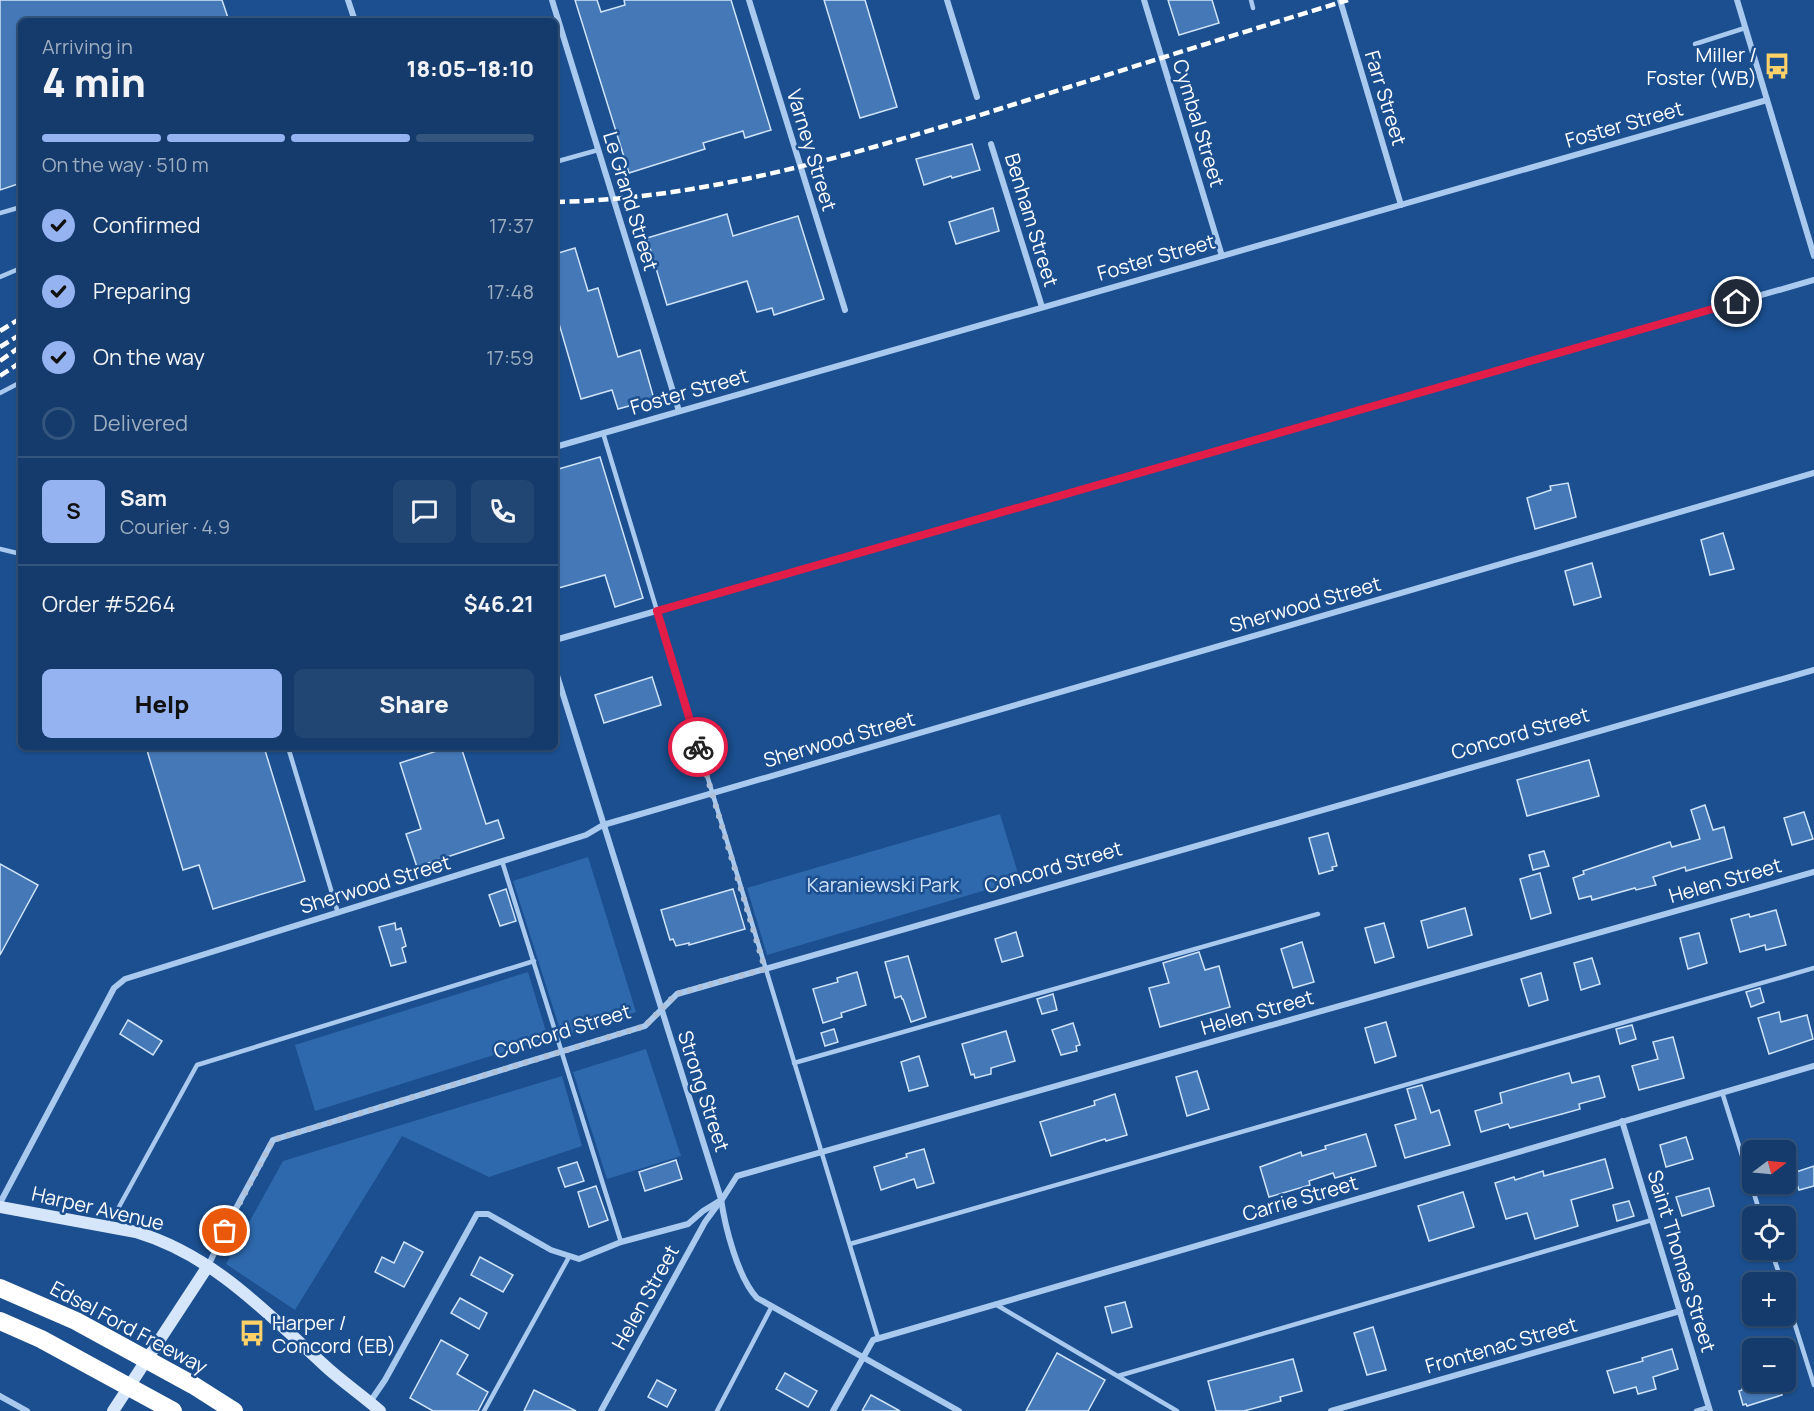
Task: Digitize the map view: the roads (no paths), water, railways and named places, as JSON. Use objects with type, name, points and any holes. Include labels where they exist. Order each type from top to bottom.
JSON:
[{"type":"highway","name":"Edsel Ford Freeway","points":[[0,1288],[76,1322],[193,1385],[234,1411]]},
{"type":"highway","points":[[0,1321],[41,1339],[173,1411]]},
{"type":"street","points":[[348,0],[354,18]]},
{"type":"street","name":"Le Grand Street","points":[[552,0],[558,18]]},
{"type":"street","name":"Varney Street","points":[[748,0],[845,310]]},
{"type":"street","points":[[947,0],[977,97]]},
{"type":"street","name":"Cymbal Street","points":[[1144,0],[1222,256]]},
{"type":"street","name":"Farr Street","points":[[1340,0],[1401,205]]},
{"type":"street","points":[[1737,0],[1814,256]]},
{"type":"street","name":"Le Grand Street","points":[[558,20],[679,411]]},
{"type":"street","name":"Foster Street","points":[[558,446],[1767,100]]},
{"type":"street","name":"Benham Street","points":[[991,144],[1042,307]]},
{"type":"street","points":[[558,639],[1814,280]]},
{"type":"street","name":"Sherwood Street","points":[[0,1205],[119,982],[586,835],[603,825],[1814,473]]},
{"type":"street","name":"Concord Street","points":[[113,1411],[208,1266],[273,1140],[645,1026],[676,994],[1814,670]]},
{"type":"street","name":"Strong Street","points":[[558,679],[721,1200],[736,1260],[748,1289],[757,1298],[955,1410]]},
{"type":"street","name":"Helen Street","points":[[601,1411],[705,1222],[736,1176],[1814,872]]},
{"type":"street","name":"Carrie Street","points":[[878,1338],[1814,1066]]},
{"type":"street","name":"Saint Thomas Street","points":[[1622,1121],[1710,1409]]},
{"type":"street","points":[[370,1402],[385,1380],[477,1214],[488,1214],[551,1250],[569,1257],[582,1258],[621,1242],[688,1224],[721,1200]]},
{"type":"street","name":"Harper Avenue","points":[[0,1205],[156,1238],[183,1251],[208,1266],[267,1310],[325,1366],[380,1411]]},
{"type":"street","name":"Frontenac Street","points":[[1331,1411],[1680,1311]]},
{"type":"street","points":[[833,1411],[873,1340],[878,1338]]},
{"type":"street","points":[[0,1396],[27,1411]]},
{"type":"lane","points":[[1251,0],[1253,8]]},
{"type":"lane","points":[[1695,44],[1745,28]]},
{"type":"lane","points":[[558,161],[598,150]]},
{"type":"lane","points":[[0,213],[18,208]]},
{"type":"lane","points":[[0,277],[18,269]]},
{"type":"lane","points":[[0,393],[18,384]]},
{"type":"lane","points":[[603,433],[878,1338]]},
{"type":"lane","points":[[0,549],[18,553]]},
{"type":"lane","points":[[289,750],[338,913]]},
{"type":"lane","points":[[502,861],[621,1242]]},
{"type":"lane","points":[[794,1063],[1318,914]]},
{"type":"lane","points":[[108,1227],[197,1065],[534,961]]},
{"type":"lane","points":[[850,1244],[1814,968]]},
{"type":"lane","points":[[1722,1092],[1758,1206]]},
{"type":"lane","points":[[1118,1376],[1652,1220]]},
{"type":"lane","points":[[484,1411],[569,1257]]},
{"type":"lane","points":[[995,1304],[1177,1411]]},
{"type":"lane","points":[[717,1411],[772,1306]]},
{"type":"lane","points":[[1795,1326],[1814,1385]]},
{"type":"lane","points":[[1696,1411],[1710,1409]]},
{"type":"railway","points":[[558,202],[614,199],[672,192],[788,170],[902,139],[1348,0]]},
{"type":"railway","points":[[0,331],[18,320]]},
{"type":"railway","points":[[0,347],[18,336]]},
{"type":"railway","points":[[0,361],[18,348]]},
{"type":"railway","points":[[0,376],[18,364]]},
{"type":"place","name":"Miller / Foster (WB)","points":[[1777,66]]},
{"type":"place","name":"Harper / Concord (EB)","points":[[252,1333]]},
{"type":"park label","name":"Karaniewski Park","points":[[883,884]]}]
